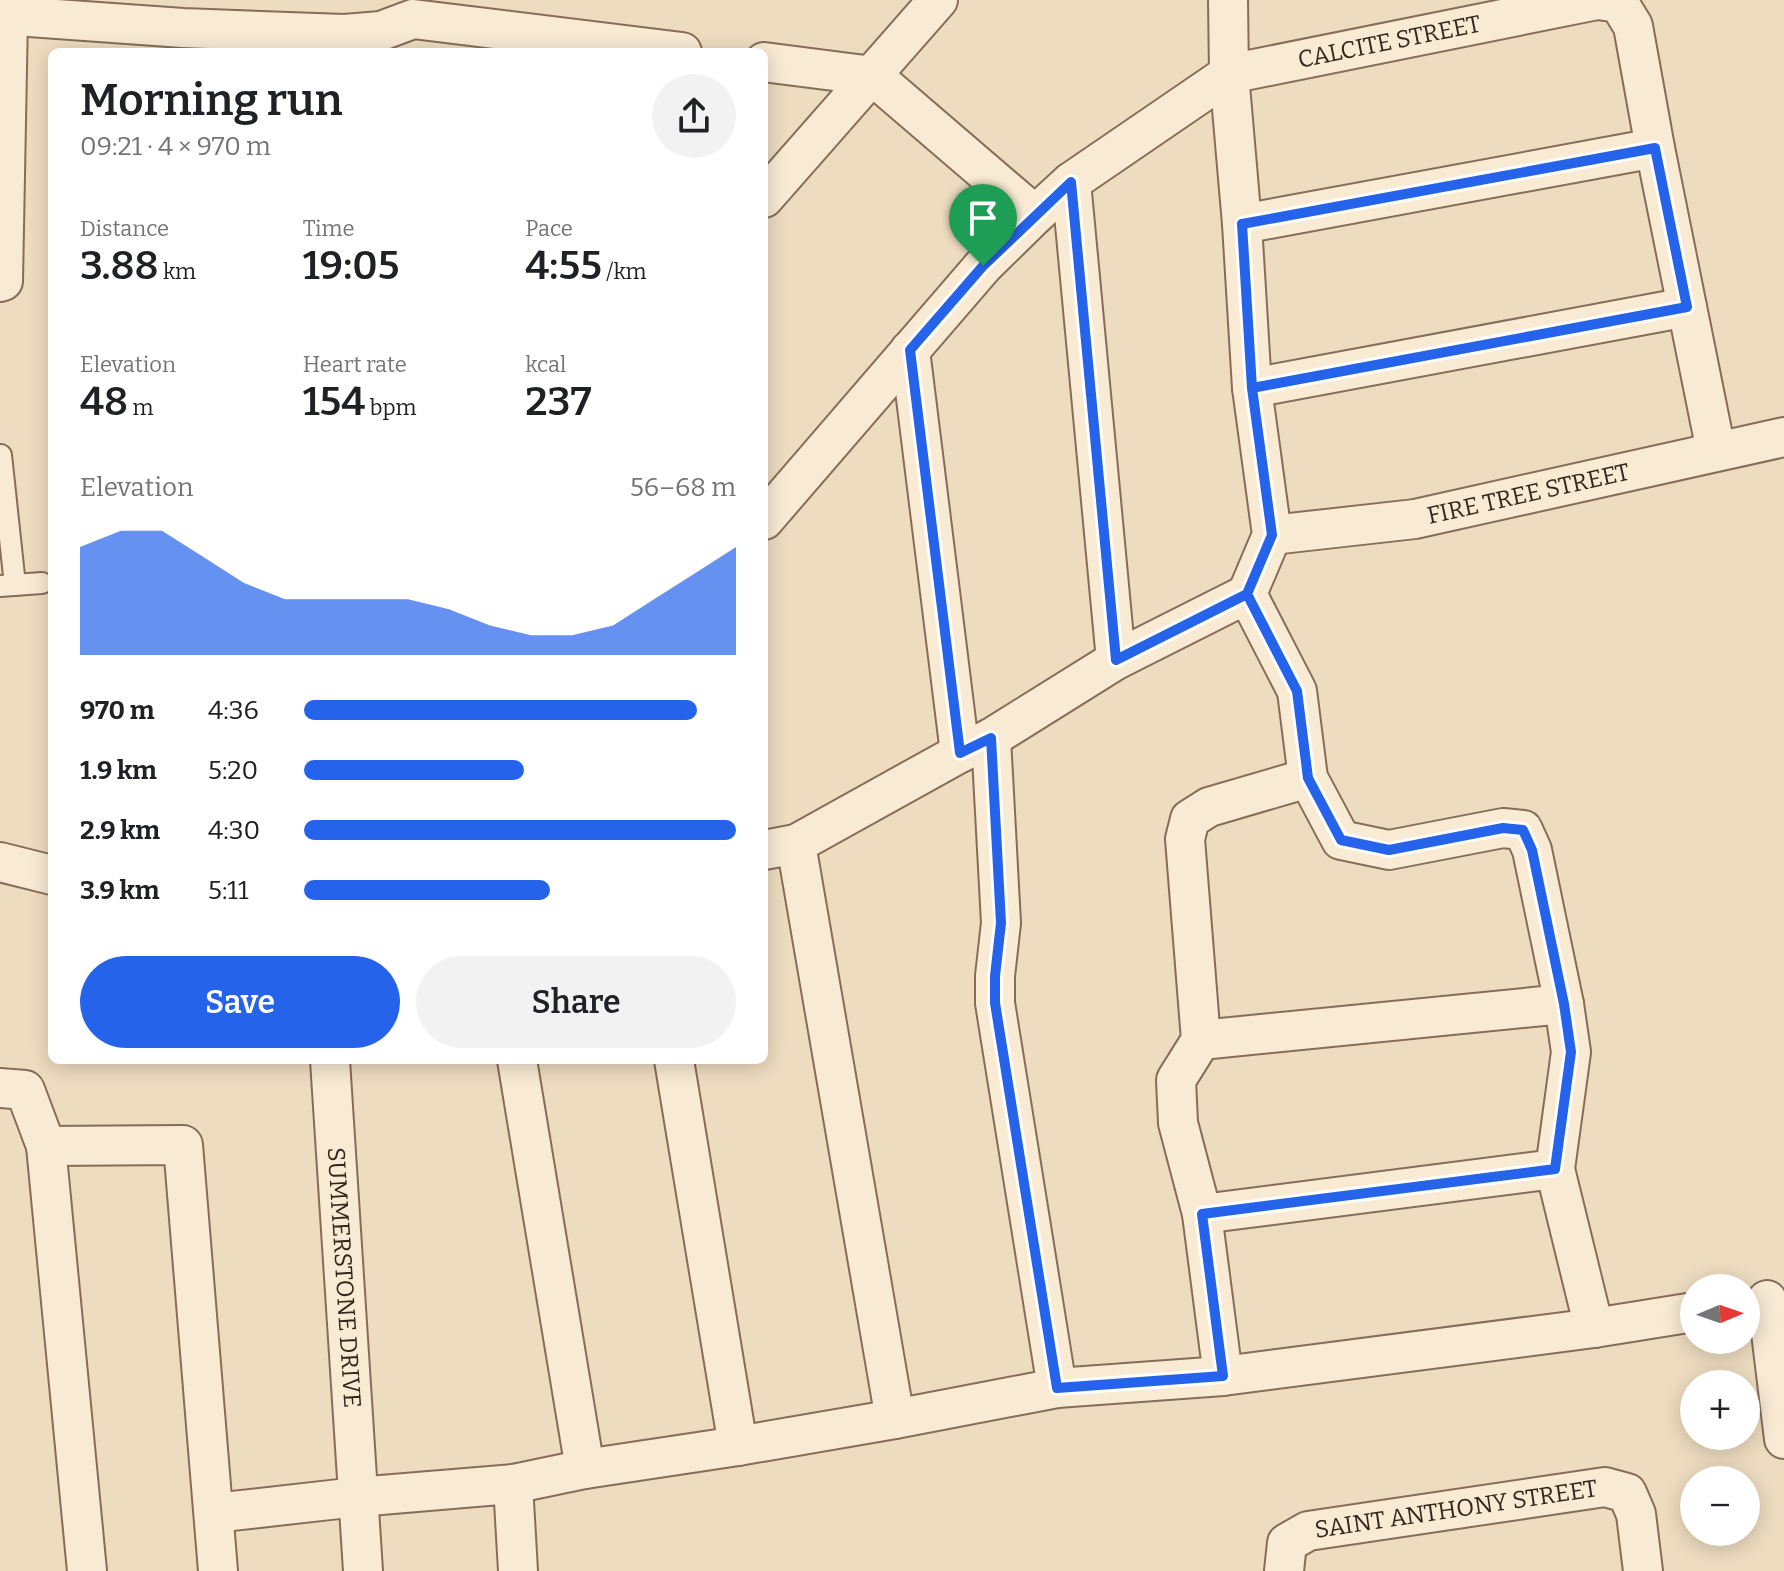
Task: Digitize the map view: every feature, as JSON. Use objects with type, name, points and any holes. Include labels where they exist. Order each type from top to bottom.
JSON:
[{"type":"street","points":[[768,194],[938,0]]},
{"type":"street","points":[[895,1419],[780,847],[976,746],[1116,660],[1247,594],[1272,535],[1252,388],[1229,74],[1228,0]]},
{"type":"street","name":"CALCITE STREET","points":[[1229,74],[1597,0],[1619,3],[1633,26],[1716,451]]},
{"type":"street","points":[[0,282],[3,281],[4,15],[183,40],[381,31],[414,10],[656,48]]},
{"type":"street","points":[[768,63],[873,76],[1035,215]]},
{"type":"street","points":[[768,515],[983,266],[1035,215],[1071,182],[1229,74]]},
{"type":"street","points":[[1242,224],[1655,148]]},
{"type":"street","points":[[1071,182],[1116,660]]},
{"type":"street","points":[[1252,388],[1687,307]]},
{"type":"street","points":[[910,350],[976,746],[1001,923],[995,1003],[1057,1388]]},
{"type":"street","name":"FIRE TREE STREET","points":[[1272,535],[1415,519],[1784,437]]},
{"type":"street","points":[[1247,594],[1297,691],[1308,778],[1341,840],[1389,850],[1503,828],[1523,830],[1532,850],[1571,1052],[1555,1169],[1594,1328]]},
{"type":"street","points":[[1223,1376],[1202,1214],[1178,1123],[1176,1080],[1201,1040],[1185,839],[1190,819],[1209,807],[1308,778]]},
{"type":"street","points":[[0,862],[48,874]]},
{"type":"street","points":[[1201,1040],[1564,1004]]},
{"type":"street","name":"SUMMERSTONE DRIVE","points":[[330,1064],[363,1571]]},
{"type":"street","points":[[518,1064],[585,1469]]},
{"type":"street","points":[[675,1064],[738,1446]]},
{"type":"street","points":[[0,1088],[25,1090],[46,1146],[87,1571]]},
{"type":"street","points":[[46,1146],[183,1145],[218,1571]]},
{"type":"street","points":[[1202,1214],[1555,1169]]},
{"type":"street","points":[[1766,1300],[1784,1439]]},
{"type":"street","points":[[214,1513],[513,1484],[1057,1388],[1223,1376],[1680,1314]]},
{"type":"street","points":[[513,1484],[518,1571]]},
{"type":"street","name":"SAINT ANTHONY STREET","points":[[1286,1557],[1308,1531],[1605,1487],[1627,1493],[1636,1514],[1643,1571]]},
{"type":"lane","points":[[1,455],[7,585],[42,583]]},
{"type":"route","points":[[983,266],[910,350],[960,753],[991,738],[1001,923],[995,1003],[1057,1388],[1223,1376],[1202,1214],[1555,1169],[1571,1052],[1532,850],[1523,830],[1503,828],[1389,850],[1341,840],[1308,778],[1297,691],[1247,594],[1272,535],[1252,388],[1687,307],[1655,148],[1242,224],[1252,388],[1262,461],[1272,535],[1247,594],[1116,660],[1071,182],[983,266]]}]
